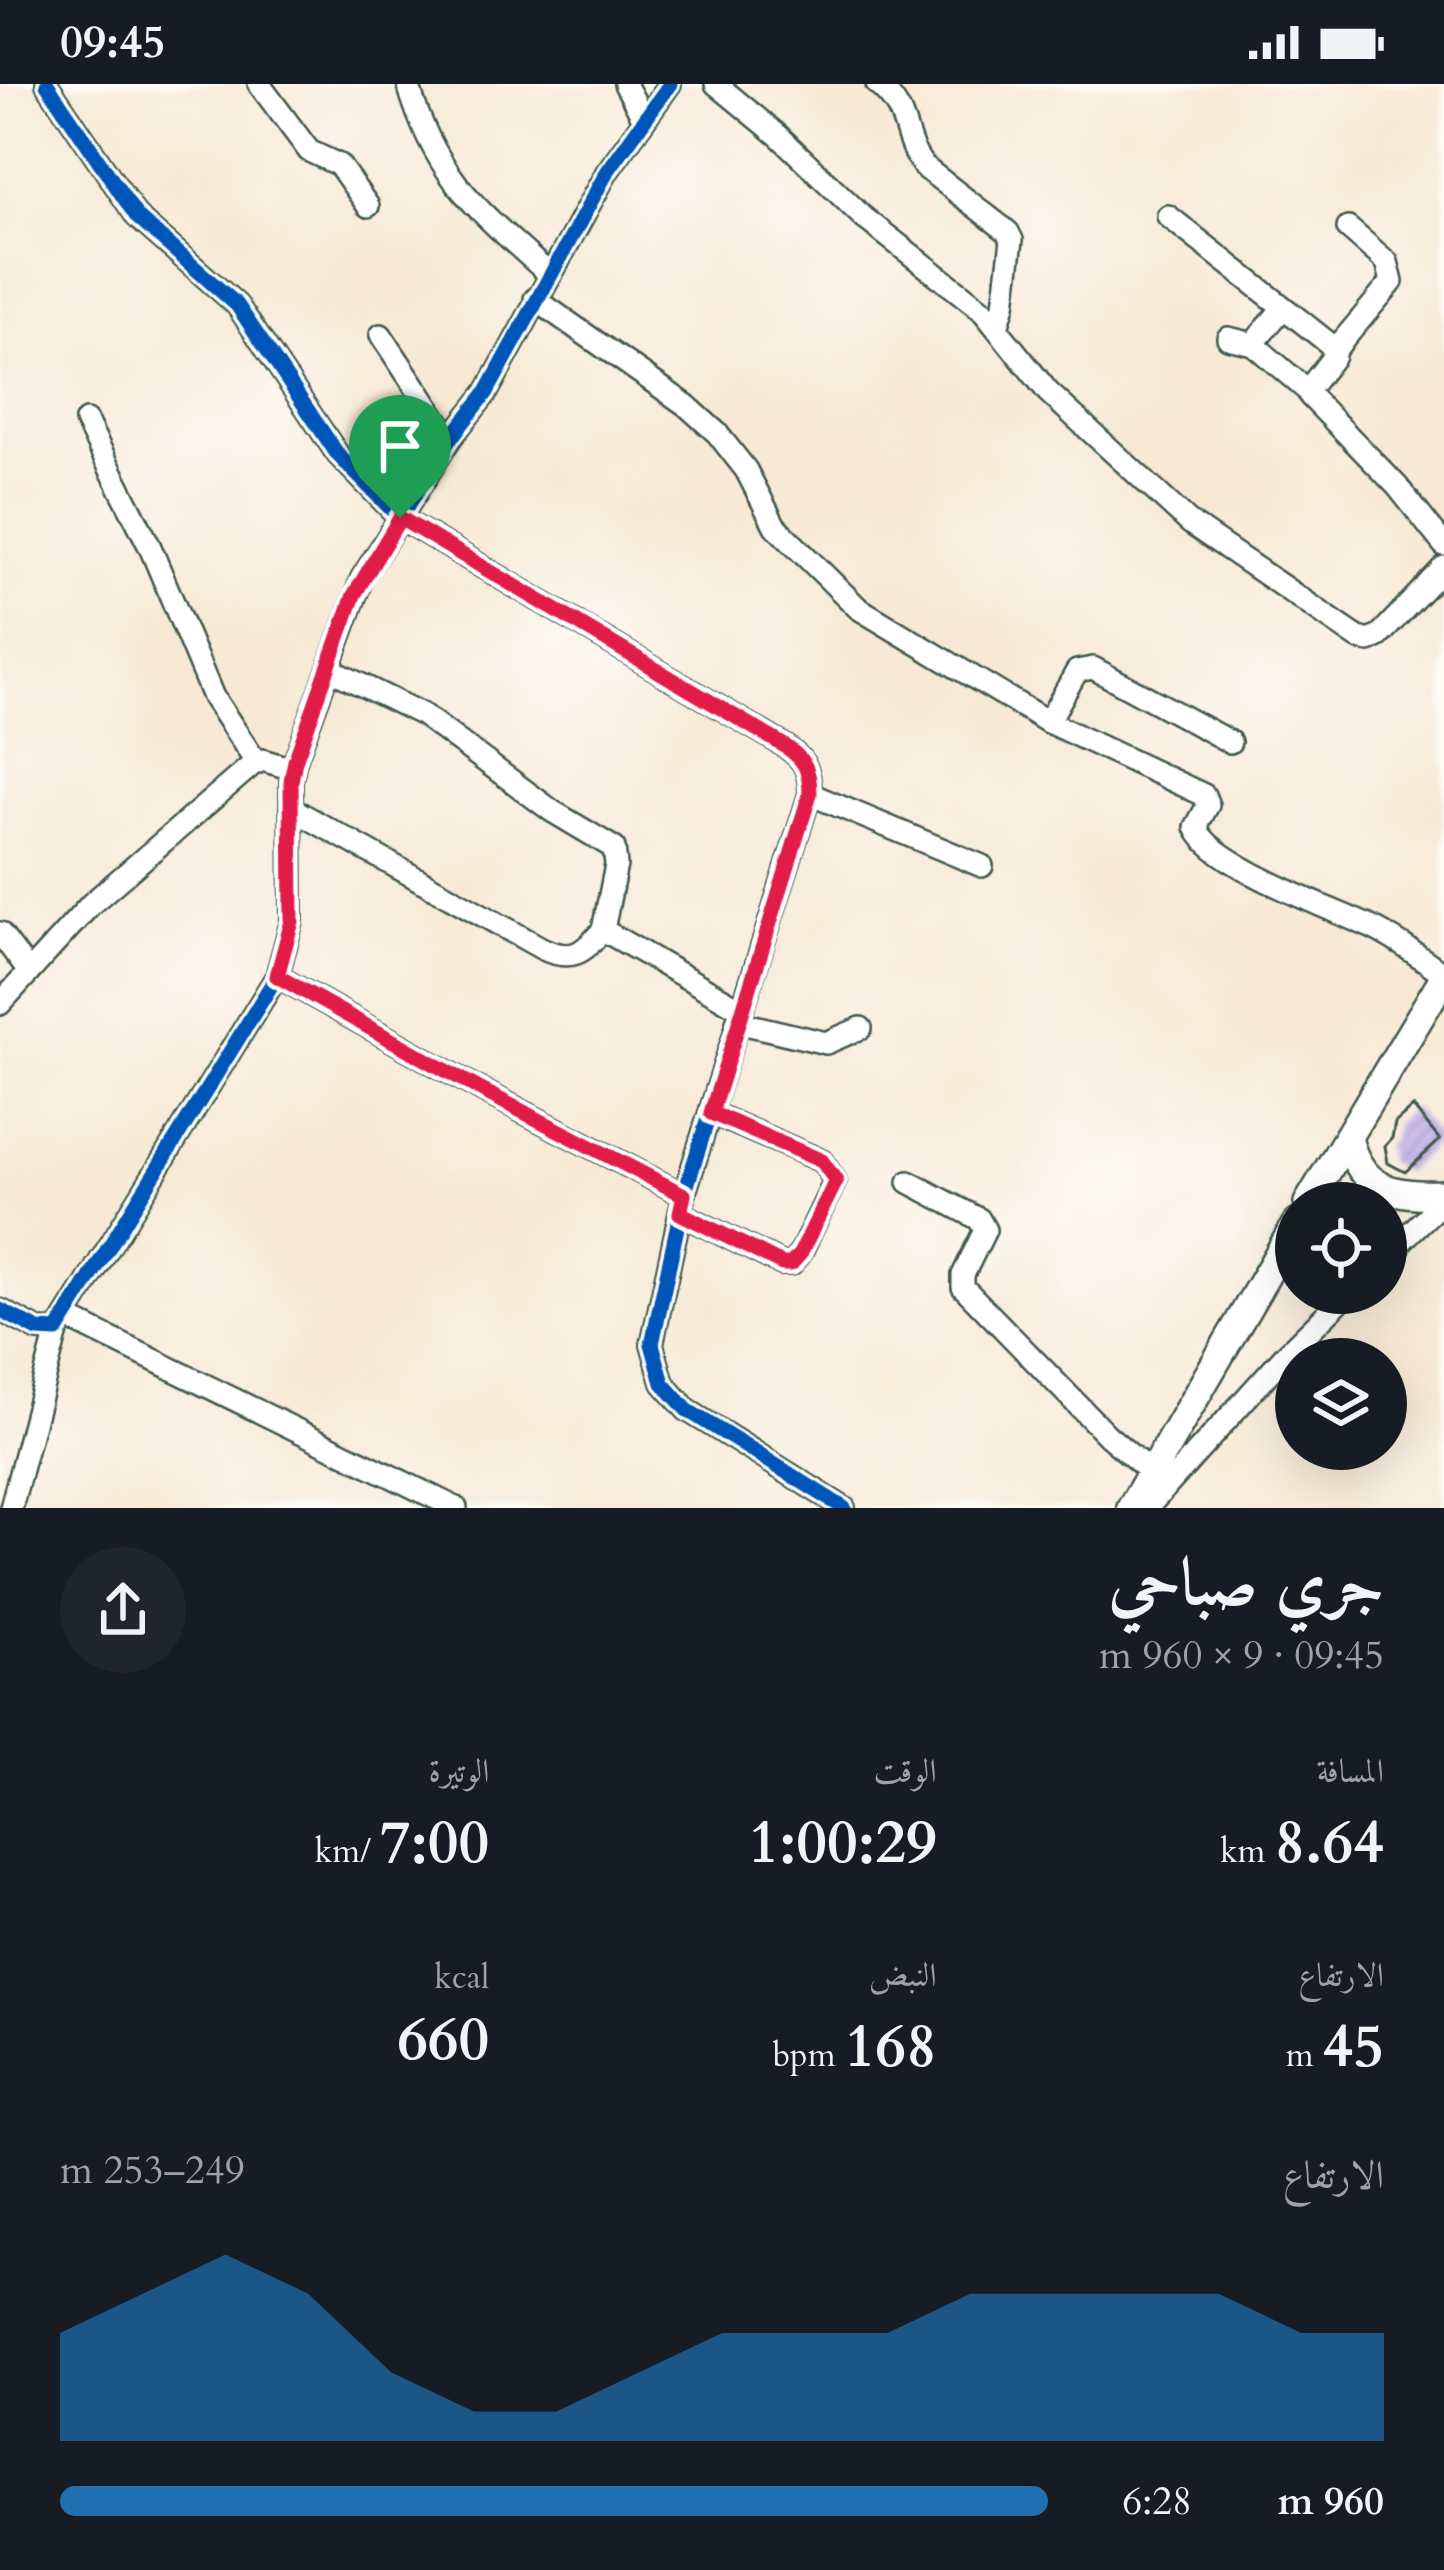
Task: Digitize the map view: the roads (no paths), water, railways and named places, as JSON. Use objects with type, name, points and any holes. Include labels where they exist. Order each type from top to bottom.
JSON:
[{"type":"main road","points":[[1323,1182],[1444,975]]},
{"type":"main road","points":[[1348,1138],[1359,1167],[1379,1186],[1406,1195],[1444,1197]]},
{"type":"main road","points":[[1131,1508],[1275,1260]]},
{"type":"street","points":[[47,84],[137,217],[237,305],[338,455],[400,518],[785,746],[810,771],[810,794],[682,1204],[652,1344],[663,1383],[687,1411],[838,1507]]},
{"type":"street","points":[[259,84],[309,151],[340,165],[368,206]]},
{"type":"street","points":[[408,84],[418,123],[461,192],[549,274]]},
{"type":"street","points":[[625,84],[644,119]]},
{"type":"street","points":[[11,1508],[62,1324],[277,976],[292,921],[293,769],[354,595],[450,439],[487,392],[608,172],[670,84]]},
{"type":"street","points":[[716,84],[779,136],[863,217],[982,310],[1048,392],[1190,523],[1358,638],[1379,637],[1444,567]]},
{"type":"street","points":[[877,84],[900,107],[914,153],[923,166],[1012,240],[997,327]]},
{"type":"street","points":[[1168,216],[1334,351]]},
{"type":"street","points":[[1309,392],[1334,351],[1392,282],[1388,262],[1348,229]]},
{"type":"street","points":[[536,299],[717,433],[746,470],[775,526],[858,608],[1048,722],[1204,795],[1208,806],[1196,827],[1204,841],[1286,890],[1377,929],[1444,975]]},
{"type":"street","points":[[1253,344],[1283,308]]},
{"type":"street","points":[[381,335],[450,439]]},
{"type":"street","points":[[1228,338],[1253,344],[1309,392],[1319,408],[1397,486],[1444,545]]},
{"type":"street","points":[[86,421],[150,547],[213,698],[256,762]]},
{"type":"street","points":[[1048,722],[1077,671],[1093,668],[1230,742]]},
{"type":"street","points":[[291,808],[561,957],[584,952],[604,930],[616,866],[614,848],[552,811],[424,716],[329,669]]},
{"type":"street","points":[[0,1004],[91,904],[256,762],[293,769]]},
{"type":"street","points":[[810,794],[982,866]]},
{"type":"street","points":[[604,930],[739,1015],[826,1043],[860,1028]]},
{"type":"street","points":[[0,933],[29,972]]},
{"type":"street","points":[[277,976],[782,1264],[791,1264],[836,1181],[822,1161],[711,1113]]},
{"type":"street","points":[[909,1182],[976,1215],[985,1231],[963,1276],[963,1287],[1108,1436],[1152,1474]]},
{"type":"street","points":[[1407,1233],[1444,1197]]},
{"type":"street","points":[[0,1310],[38,1330],[62,1324],[456,1508]]},
{"type":"street","points":[[1148,1508],[1239,1404],[1327,1314]]}]
